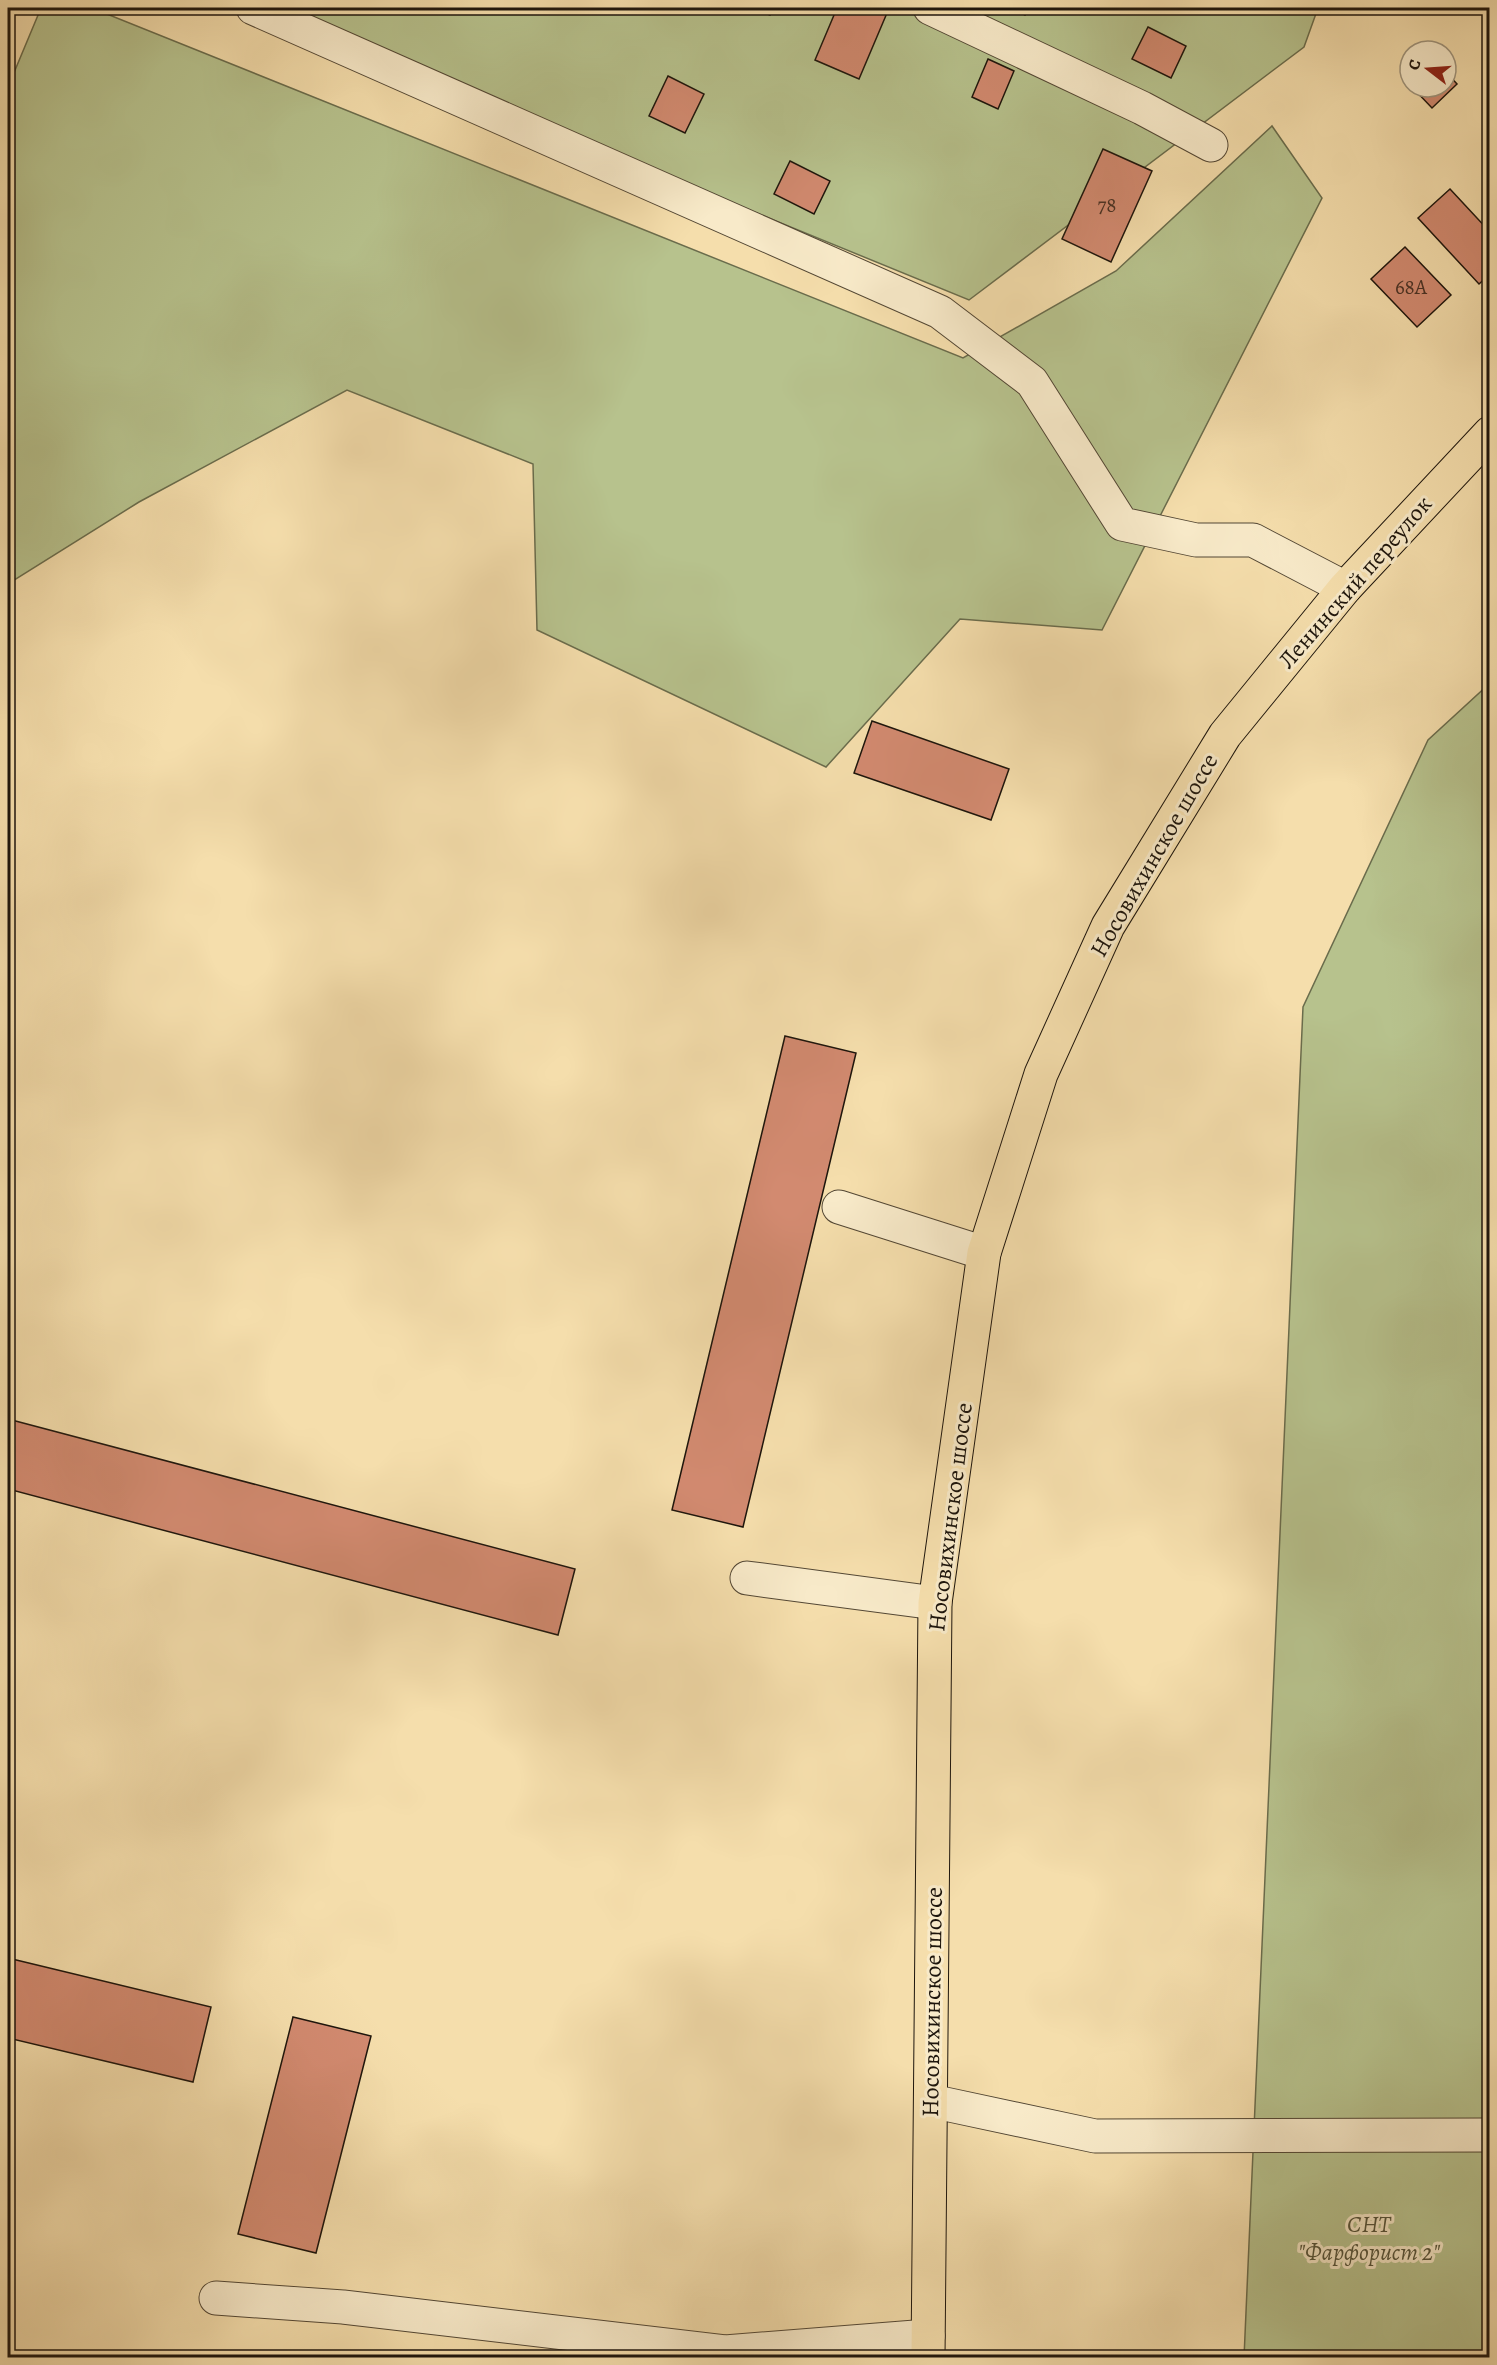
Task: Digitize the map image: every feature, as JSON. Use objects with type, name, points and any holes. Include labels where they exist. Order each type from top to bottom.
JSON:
[{"type":"main road","name":"Ленинский переулок","points":[[1225,735],[1345,588],[1490,433]]},
{"type":"main road","name":"Носовихинское шоссе","points":[[928,2347],[935,1603],[984,1253],[1041,1074],[1108,926],[1225,735]]},
{"type":"street","points":[[253,8],[940,312],[1032,382],[1122,524],[1196,540],[1253,540],[1345,588]]},
{"type":"street","points":[[930,8],[1142,108],[1211,145]]},
{"type":"street","points":[[839,1207],[984,1253]]},
{"type":"street","points":[[747,1578],[935,1603]]},
{"type":"street","points":[[931,2101],[1095,2136],[1490,2135]]},
{"type":"street","points":[[216,2298],[343,2307],[725,2352],[928,2347]]},
{"type":"green space","points":[[41,8],[92,8],[963,358],[1116,271],[1272,126],[1322,198],[1102,630],[960,619],[826,767],[537,630],[533,464],[347,390],[139,502],[8,584],[8,87]]},
{"type":"green space","points":[[256,8],[1318,8],[1304,47],[969,300]]},
{"type":"green space","name":"СНТ \"Фарфорист 2\"","points":[[1489,684],[1489,2357],[1244,2358],[1303,1007],[1428,740]]},
{"type":"building","points":[[751,8],[773,8],[770,15]]},
{"type":"building","points":[[837,8],[872,8],[887,13],[859,79],[815,60]]},
{"type":"building","points":[[1011,8],[1029,8],[1025,15]]},
{"type":"building","points":[[1148,27],[1186,46],[1171,78],[1132,59]]},
{"type":"building","points":[[988,59],[1014,71],[998,109],[972,97]]},
{"type":"building","points":[[668,76],[704,94],[685,133],[649,116]]},
{"type":"building","points":[[1423,99],[1441,99],[1432,108]]},
{"type":"building","points":[[1103,149],[1152,171],[1111,262],[1062,239]]},
{"type":"building","points":[[790,161],[830,181],[814,214],[774,194]]},
{"type":"building","points":[[1450,189],[1490,232],[1490,274],[1479,284],[1418,218]]},
{"type":"building","points":[[1405,247],[1451,295],[1417,327],[1371,279]]},
{"type":"building","points":[[872,721],[1009,769],[991,820],[854,773]]},
{"type":"building","points":[[785,1036],[856,1053],[743,1527],[672,1510]]},
{"type":"building","points":[[8,1419],[575,1569],[558,1635],[8,1489]]},
{"type":"building","points":[[8,1958],[211,2007],[193,2082],[8,2038]]},
{"type":"building","points":[[293,2017],[371,2036],[316,2253],[238,2234]]}]
